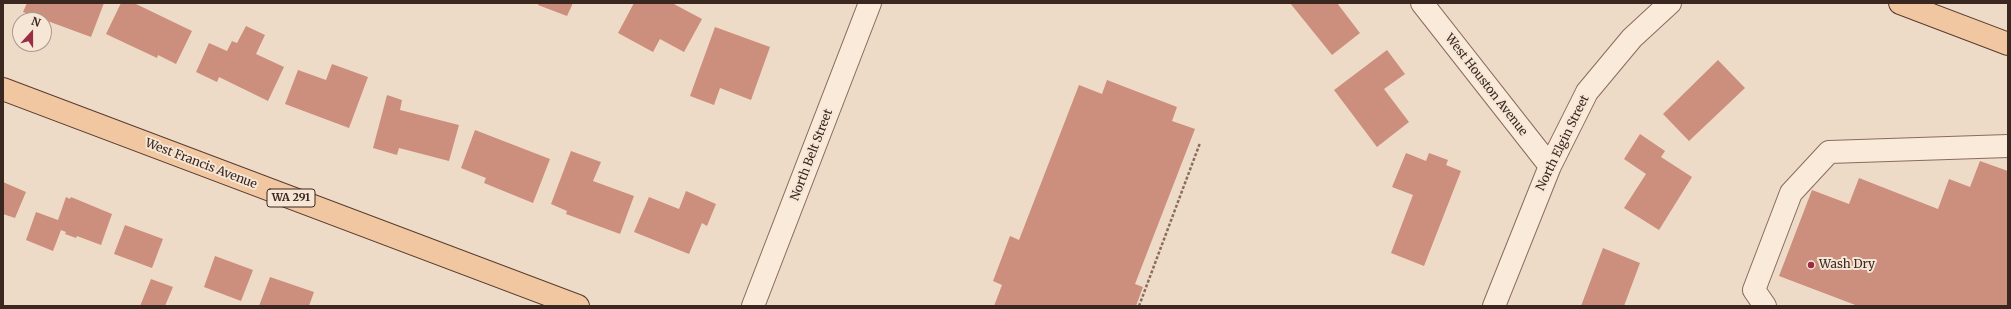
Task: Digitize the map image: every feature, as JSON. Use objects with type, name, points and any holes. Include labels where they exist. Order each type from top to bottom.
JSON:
[{"type":"main road","points":[[1900,3],[2008,44]]},
{"type":"main road","name":"West Francis Avenue","points":[[3,89],[578,306]]},
{"type":"street","name":"North Belt Street","points":[[753,306],[870,3]]},
{"type":"street","name":"West Houston Avenue","points":[[1422,3],[1550,166]]},
{"type":"street","name":"North Elgin Street","points":[[1494,306],[1550,166],[1587,92],[1632,38],[1670,3]]},
{"type":"street","points":[[1765,306],[1754,290],[1791,193],[1829,152],[2008,146]]},
{"type":"path","points":[[1139,306],[1200,143]]},
{"type":"building","points":[[27,3],[104,3],[91,37],[52,23],[52,12],[23,12]]},
{"type":"building","points":[[121,3],[134,3],[192,31],[176,64],[158,55],[157,58],[106,34]]},
{"type":"building","points":[[539,3],[573,3],[567,16],[538,5]]},
{"type":"building","points":[[634,3],[672,3],[702,19],[684,52],[660,39],[653,52],[618,33]]},
{"type":"building","points":[[1290,3],[1337,3],[1360,33],[1332,55]]},
{"type":"building","points":[[246,26],[265,35],[256,54],[284,67],[268,101],[219,77],[217,82],[196,72],[209,43],[227,51],[232,41],[237,43]]},
{"type":"building","points":[[715,27],[770,47],[751,100],[720,88],[714,105],[690,96]]},
{"type":"building","points":[[1387,50],[1405,74],[1384,89],[1409,122],[1377,147],[1334,90]]},
{"type":"building","points":[[1718,60],[1745,88],[1689,141],[1663,114]]},
{"type":"building","points":[[332,64],[368,77],[349,128],[285,104],[298,70],[326,80]]},
{"type":"building","points":[[1107,80],[1177,107],[1172,121],[1195,129],[1135,284],[1143,287],[1136,306],[994,306],[1002,285],[993,281],[1010,236],[1019,240],[1079,85],[1102,94]]},
{"type":"building","points":[[387,95],[402,100],[400,110],[459,125],[449,161],[399,148],[397,155],[373,148]]},
{"type":"building","points":[[475,130],[550,159],[533,203],[484,183],[486,178],[461,168]]},
{"type":"building","points":[[1640,134],[1665,151],[1661,157],[1692,177],[1659,230],[1624,208],[1646,174],[1624,159]]},
{"type":"building","points":[[571,151],[601,162],[593,181],[634,196],[620,234],[566,214],[567,211],[551,204]]},
{"type":"building","points":[[1406,153],[1426,161],[1429,153],[1448,160],[1446,165],[1461,171],[1424,266],[1391,253],[1413,195],[1392,187]]},
{"type":"building","points":[[1980,161],[2008,171],[2008,306],[1858,306],[1779,276],[1812,190],[1849,204],[1859,178],[1938,209],[1949,179],[1970,187]]},
{"type":"building","points":[[3,182],[26,192],[15,218],[3,214]]},
{"type":"building","points":[[686,191],[716,204],[707,226],[702,223],[689,254],[634,232],[649,197],[679,209]]},
{"type":"building","points":[[66,197],[70,199],[71,197],[112,214],[101,245],[77,236],[76,238],[65,234],[66,232],[61,230],[53,251],[26,240],[36,212],[58,220]]},
{"type":"building","points":[[125,225],[163,239],[152,268],[114,254]]},
{"type":"building","points":[[1603,248],[1640,263],[1624,306],[1581,306]]},
{"type":"building","points":[[215,256],[253,270],[241,301],[204,287]]},
{"type":"building","points":[[270,277],[314,292],[309,306],[259,306]]},
{"type":"building","points":[[151,279],[173,287],[165,306],[140,306]]},
{"type":"place","name":"Wash Dry","points":[[1811,265]]}]
